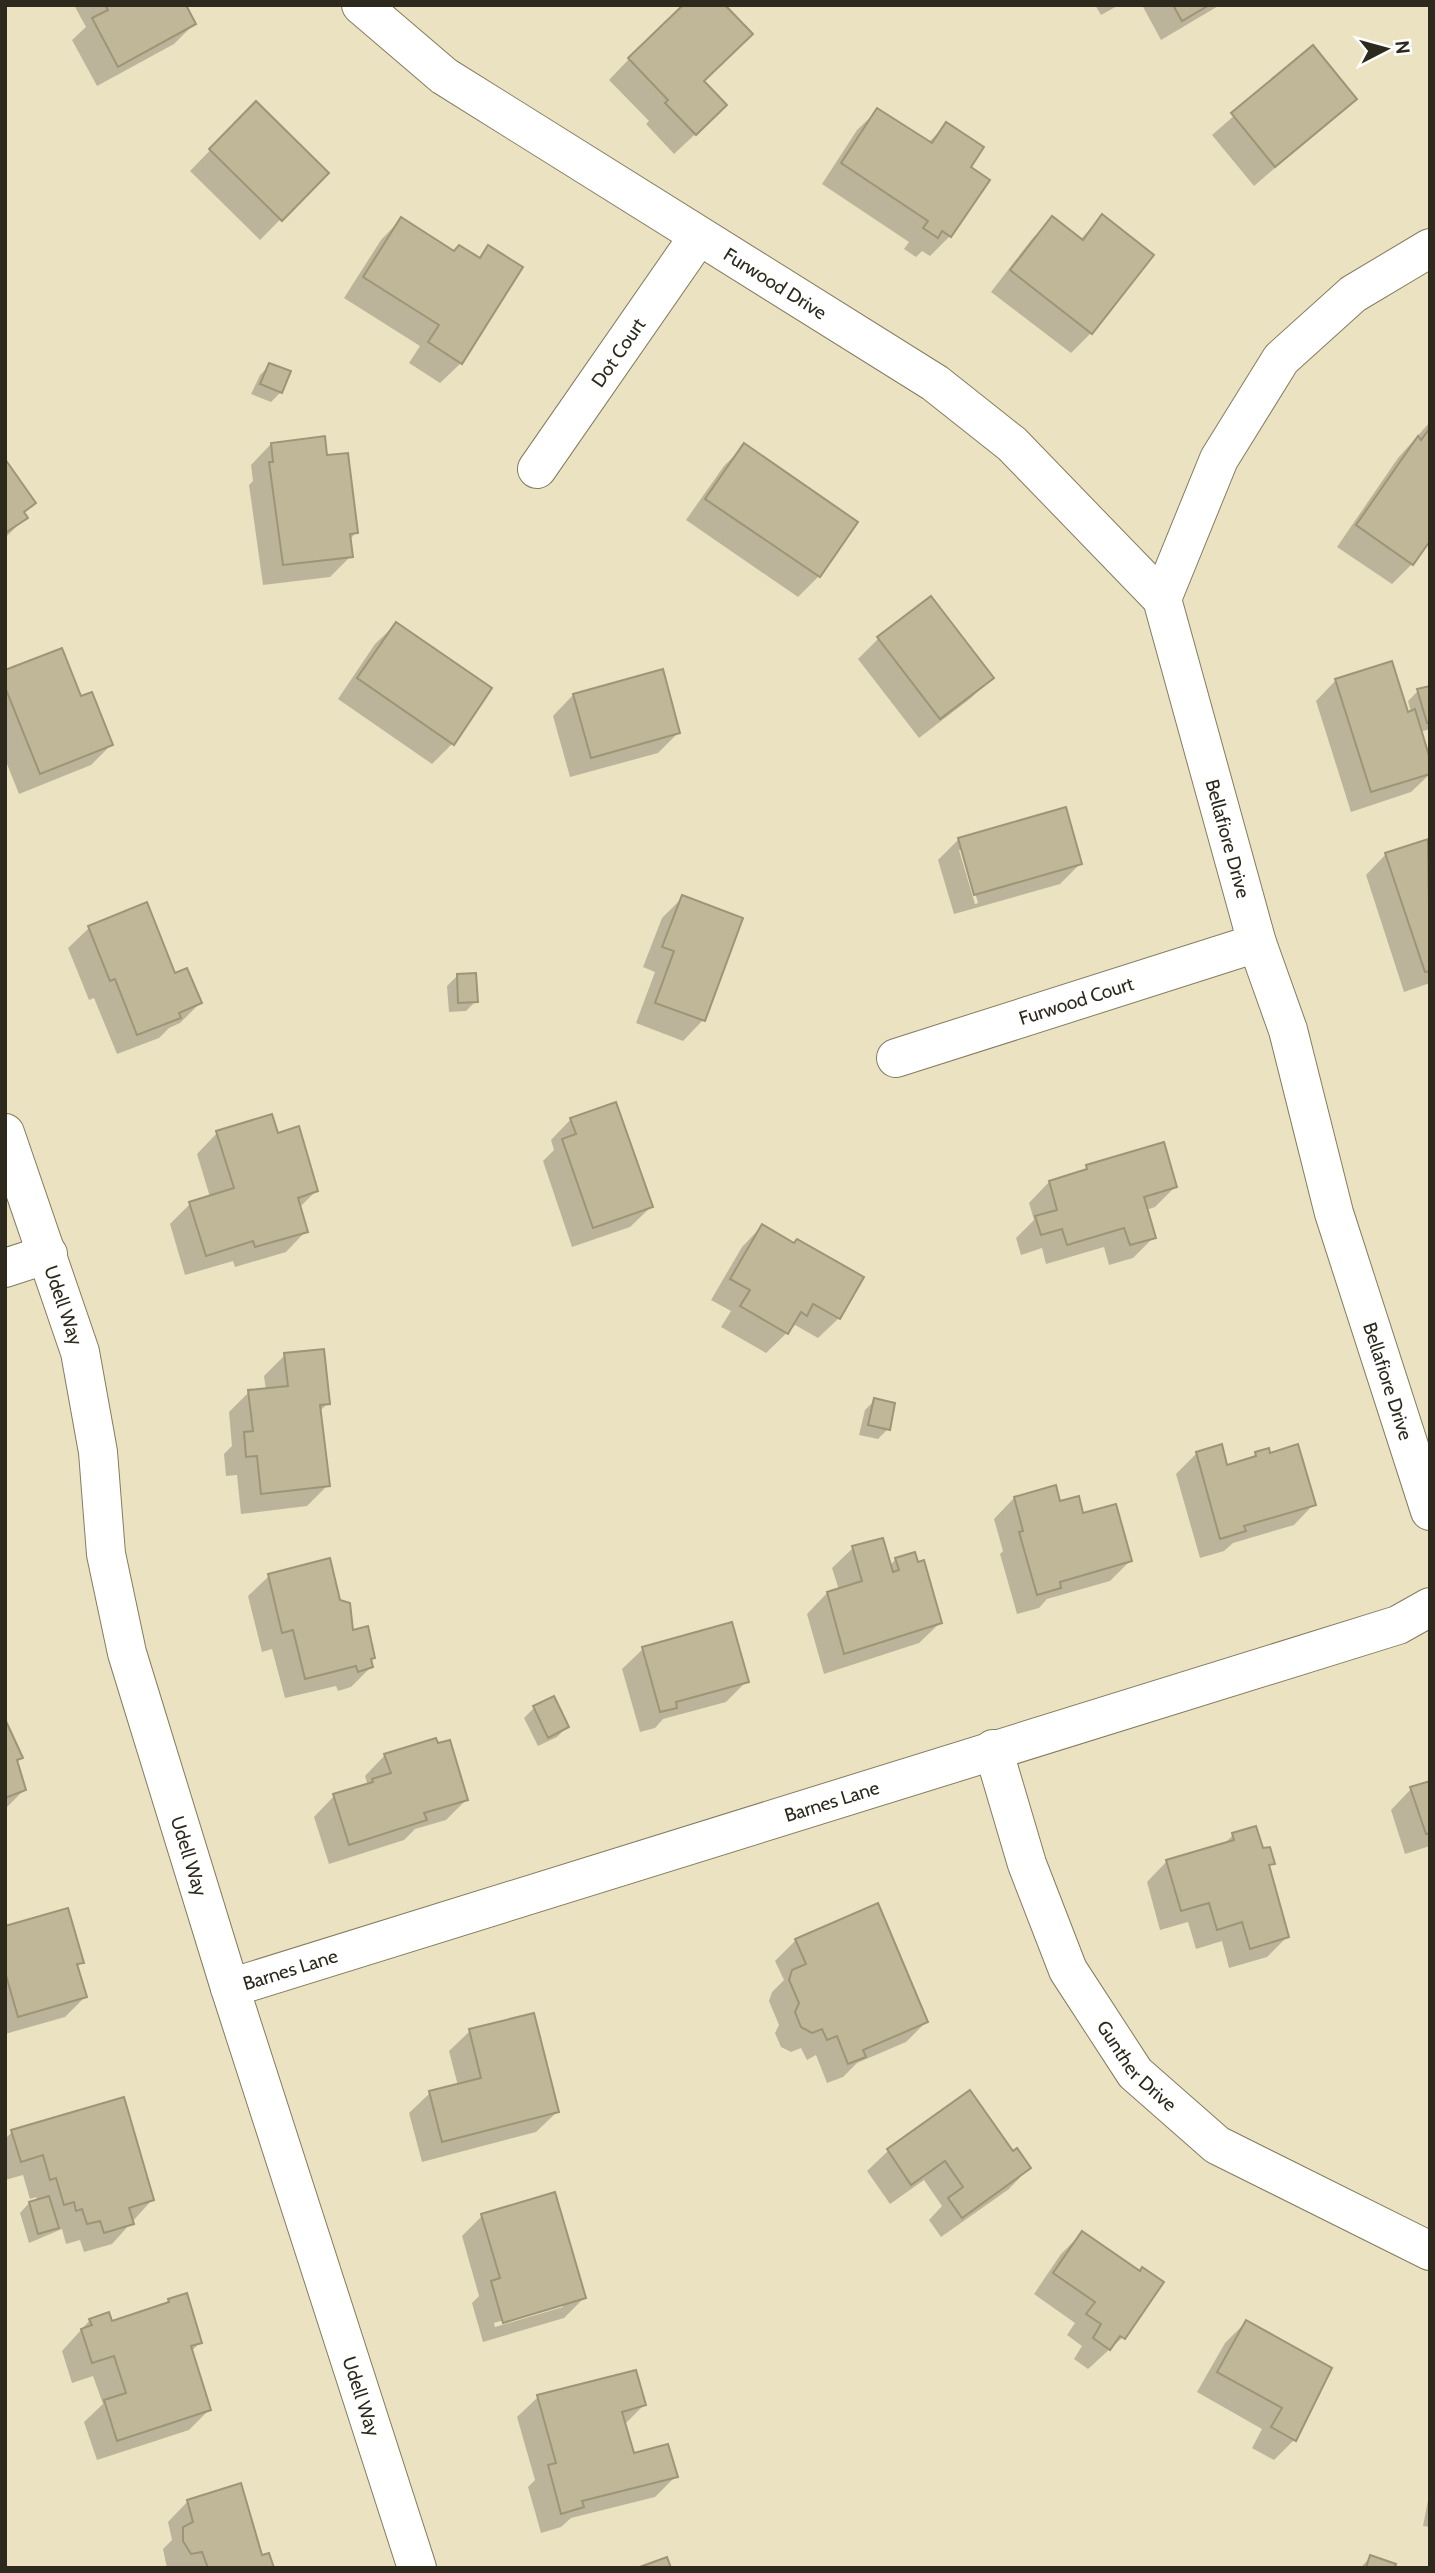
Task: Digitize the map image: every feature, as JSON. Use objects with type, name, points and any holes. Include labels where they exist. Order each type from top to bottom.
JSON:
[{"type":"street","name":"Furwood Drive","points":[[361,5],[444,76],[935,383],[1012,444],[1162,599]]},
{"type":"street","name":"Dot Court","points":[[537,470],[698,237]]},
{"type":"street","points":[[1162,599],[1219,459],[1281,359],[1353,293],[1430,248]]},
{"type":"street","name":"Bellafiore Drive","points":[[1162,599],[1257,943],[1288,1030],[1334,1213],[1430,1511]]},
{"type":"street","name":"Furwood Court","points":[[896,1058],[1257,943]]},
{"type":"street","name":"Udell Way","points":[[5,1133],[80,1352],[98,1452],[106,1554],[127,1653],[230,1988],[417,2568]]},
{"type":"street","points":[[5,1268],[48,1254]]},
{"type":"street","name":"Barnes Lane","points":[[230,1988],[1398,1625],[1430,1606]]},
{"type":"street","name":"Gunther Drive","points":[[993,1749],[1027,1864],[1068,1970],[1135,2073],[1217,2145],[1430,2251]]},
{"type":"building","points":[[105,5],[186,5],[196,24],[118,67],[92,18],[108,10]]},
{"type":"building","points":[[683,5],[725,5],[753,34],[704,81],[727,105],[696,135],[665,103],[668,100],[628,58]]},
{"type":"building","points":[[1173,5],[1209,5],[1182,21]]},
{"type":"building","points":[[1313,45],[1357,99],[1275,167],[1231,113]]},
{"type":"building","points":[[256,101],[329,173],[282,221],[209,149]]},
{"type":"building","points":[[877,108],[932,143],[946,122],[984,147],[971,167],[990,180],[951,237],[942,231],[938,238],[923,228],[928,221],[841,163]]},
{"type":"building","points":[[1102,214],[1154,255],[1092,334],[1010,270],[1052,216],[1083,240]]},
{"type":"building","points":[[401,217],[454,251],[459,245],[480,258],[488,245],[523,267],[462,364],[428,342],[439,325],[363,277]]},
{"type":"building","points":[[269,363],[291,371],[282,393],[260,384]]},
{"type":"building","points":[[1430,428],[1430,541],[1413,565],[1356,525],[1418,436],[1421,440]]},
{"type":"building","points":[[325,436],[327,455],[348,453],[358,533],[350,534],[353,557],[283,565],[269,462],[273,462],[271,443]]},
{"type":"building","points":[[744,443],[858,522],[820,577],[705,499]]},
{"type":"building","points":[[5,459],[36,503],[24,512],[28,518],[5,533]]},
{"type":"building","points":[[931,596],[994,678],[940,719],[877,637]]},
{"type":"building","points":[[396,622],[492,688],[454,745],[357,678]]},
{"type":"building","points":[[62,648],[81,696],[92,692],[113,745],[40,774],[5,687],[5,670]]},
{"type":"building","points":[[1392,661],[1408,712],[1415,709],[1430,759],[1430,774],[1371,792],[1335,679]]},
{"type":"building","points":[[663,669],[680,733],[591,758],[573,694]]},
{"type":"building","points":[[1430,686],[1430,723],[1427,723],[1417,689]]},
{"type":"building","points":[[1066,807],[1082,864],[974,895],[958,838]]},
{"type":"building","points":[[1428,839],[1430,971],[1425,972],[1385,853]]},
{"type":"building","points":[[682,895],[743,918],[705,1021],[655,1003],[674,951],[662,947]]},
{"type":"building","points":[[147,902],[175,973],[187,968],[202,1003],[179,1013],[181,1018],[137,1035],[115,979],[110,981],[88,926]]},
{"type":"building","points":[[476,973],[478,1002],[458,1003],[457,974]]},
{"type":"building","points":[[616,1102],[653,1207],[593,1228],[562,1139],[576,1134],[570,1118]]},
{"type":"building","points":[[272,1114],[278,1133],[299,1126],[318,1191],[298,1198],[308,1232],[255,1247],[253,1241],[206,1256],[189,1202],[234,1188],[216,1131]]},
{"type":"building","points":[[1164,1142],[1177,1187],[1144,1197],[1156,1238],[1130,1245],[1124,1228],[1067,1245],[1062,1229],[1041,1235],[1035,1216],[1057,1210],[1049,1181],[1087,1169],[1086,1165]]},
{"type":"building","points":[[762,1224],[794,1243],[797,1239],[864,1277],[840,1319],[813,1304],[807,1316],[801,1312],[788,1334],[740,1306],[750,1290],[730,1279]]},
{"type":"building","points":[[324,1349],[330,1404],[320,1405],[330,1486],[261,1494],[257,1456],[246,1457],[244,1432],[253,1431],[248,1390],[288,1386],[284,1353]]},
{"type":"building","points":[[874,1398],[895,1403],[890,1430],[868,1425]]},
{"type":"building","points":[[1222,1444],[1227,1465],[1256,1456],[1255,1452],[1269,1448],[1270,1453],[1298,1444],[1316,1505],[1244,1526],[1246,1531],[1220,1539],[1196,1452]]},
{"type":"building","points":[[1056,1485],[1060,1501],[1079,1496],[1083,1513],[1116,1504],[1132,1561],[1060,1582],[1061,1588],[1037,1595],[1019,1532],[1023,1531],[1014,1497]]},
{"type":"building","points":[[883,1538],[893,1572],[899,1570],[895,1558],[915,1552],[918,1562],[924,1560],[942,1623],[844,1654],[827,1592],[862,1581],[852,1546]]},
{"type":"building","points":[[330,1558],[340,1600],[350,1603],[353,1630],[368,1626],[375,1658],[371,1659],[373,1667],[358,1672],[356,1666],[305,1679],[293,1630],[282,1633],[268,1574]]},
{"type":"building","points":[[732,1622],[749,1682],[676,1702],[677,1708],[660,1712],[642,1647]]},
{"type":"building","points":[[554,1696],[569,1727],[548,1738],[533,1706]]},
{"type":"building","points":[[5,1719],[23,1758],[17,1760],[26,1790],[5,1798]]},
{"type":"building","points":[[436,1738],[438,1743],[450,1740],[468,1800],[424,1813],[427,1820],[349,1845],[333,1794],[373,1782],[372,1779],[391,1773],[384,1754]]},
{"type":"building","points":[[1430,1781],[1430,1833],[1426,1834],[1410,1787]]},
{"type":"building","points":[[1256,1826],[1263,1848],[1270,1847],[1275,1864],[1269,1865],[1289,1937],[1250,1949],[1242,1922],[1217,1930],[1209,1903],[1181,1911],[1166,1860],[1234,1840],[1232,1833]]},
{"type":"building","points":[[878,1903],[928,2022],[863,2050],[866,2057],[848,2064],[837,2036],[827,2040],[822,2029],[812,2033],[801,2027],[795,2012],[799,2003],[789,1980],[792,1970],[806,1964],[795,1939]]},
{"type":"building","points":[[68,1908],[84,1963],[77,1964],[87,1997],[18,2017],[5,1972],[5,1926]]},
{"type":"building","points":[[534,2013],[559,2112],[442,2142],[429,2091],[481,2078],[469,2029]]},
{"type":"building","points":[[970,2090],[1013,2151],[1017,2148],[1031,2168],[962,2218],[948,2198],[963,2187],[945,2161],[911,2185],[887,2149]]},
{"type":"building","points":[[124,2097],[154,2200],[129,2208],[134,2224],[104,2233],[100,2221],[87,2224],[82,2209],[76,2211],[74,2202],[64,2205],[56,2178],[50,2180],[43,2155],[21,2162],[11,2130]]},
{"type":"building","points":[[555,2192],[586,2298],[503,2323],[491,2281],[500,2278],[481,2214]]},
{"type":"building","points":[[49,2196],[59,2228],[38,2234],[29,2202]]},
{"type":"building","points":[[1082,2231],[1140,2271],[1142,2267],[1164,2282],[1125,2339],[1120,2336],[1110,2350],[1093,2338],[1101,2324],[1086,2314],[1095,2302],[1053,2273]]},
{"type":"building","points":[[187,2293],[202,2343],[191,2346],[211,2410],[117,2441],[104,2400],[126,2393],[114,2356],[92,2363],[81,2329],[92,2325],[89,2319],[109,2312],[112,2321],[169,2302],[168,2299]]},
{"type":"building","points":[[1246,2320],[1332,2368],[1296,2441],[1271,2427],[1282,2408],[1217,2372]]},
{"type":"building","points":[[636,2370],[646,2405],[622,2412],[634,2453],[668,2444],[678,2477],[582,2501],[584,2507],[561,2514],[548,2465],[556,2463],[537,2395]]},
{"type":"building","points":[[241,2483],[262,2555],[269,2553],[274,2568],[208,2568],[202,2552],[191,2554],[183,2541],[183,2527],[193,2522],[187,2500]]},
{"type":"building","points":[[1370,2555],[1396,2564],[1395,2568],[1366,2568]]},
{"type":"building","points":[[667,2557],[671,2568],[637,2568]]}]
